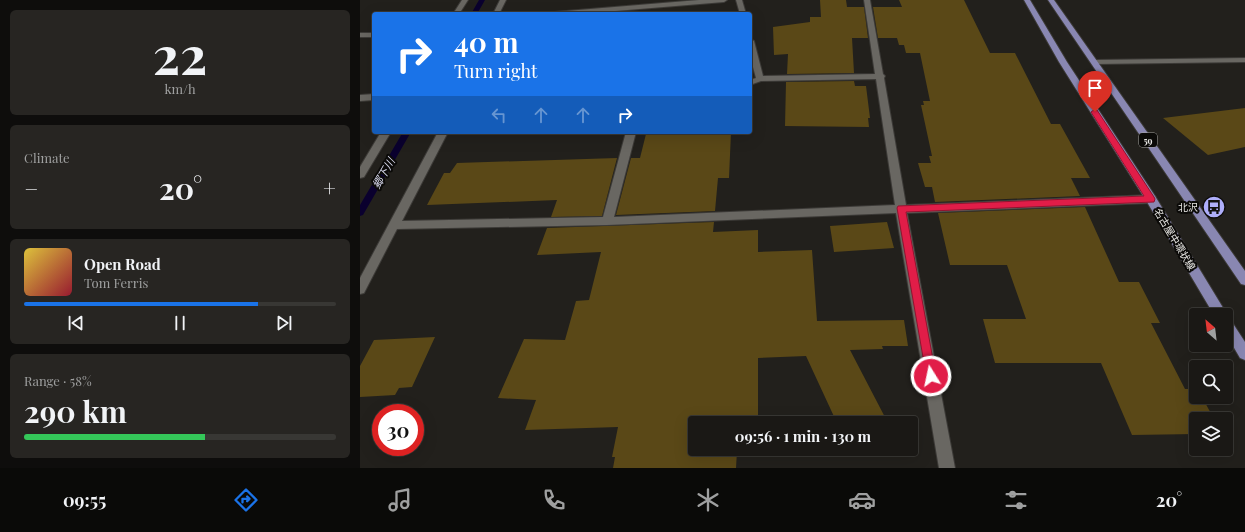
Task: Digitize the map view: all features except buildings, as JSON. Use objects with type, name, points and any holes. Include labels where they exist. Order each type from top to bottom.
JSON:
[{"type":"main road","name":"名古屋中環状線","points":[[1027,0],[1063,62],[1151,199],[1217,308]]},
{"type":"main road","name":"59","points":[[1052,0],[1245,280]]},
{"type":"main road","points":[[1233,334],[1245,354]]},
{"type":"street","points":[[457,12],[465,0]]},
{"type":"street","points":[[497,12],[503,0]]},
{"type":"street","points":[[578,12],[724,0]]},
{"type":"street","points":[[739,0],[742,12]]},
{"type":"street","points":[[867,0],[881,76],[901,208],[947,468]]},
{"type":"street","points":[[360,35],[372,35]]},
{"type":"street","points":[[752,49],[760,79]]},
{"type":"street","points":[[1094,62],[1245,60]]},
{"type":"street","points":[[752,81],[760,79],[881,76]]},
{"type":"street","points":[[360,98],[372,97]]},
{"type":"street","points":[[360,175],[385,134]]},
{"type":"street","points":[[360,289],[442,134]]},
{"type":"street","points":[[607,221],[630,134]]},
{"type":"street","points":[[393,225],[607,221],[1151,199]]},
{"type":"waterway","name":"郷下川","points":[[475,12],[482,0]]},
{"type":"waterway","name":"郷下川","points":[[360,213],[406,134]]},
{"type":"place","name":"北沢","points":[[1214,207]]},
{"type":"route","points":[[931,376],[901,208],[1151,199],[1095,112]]}]
